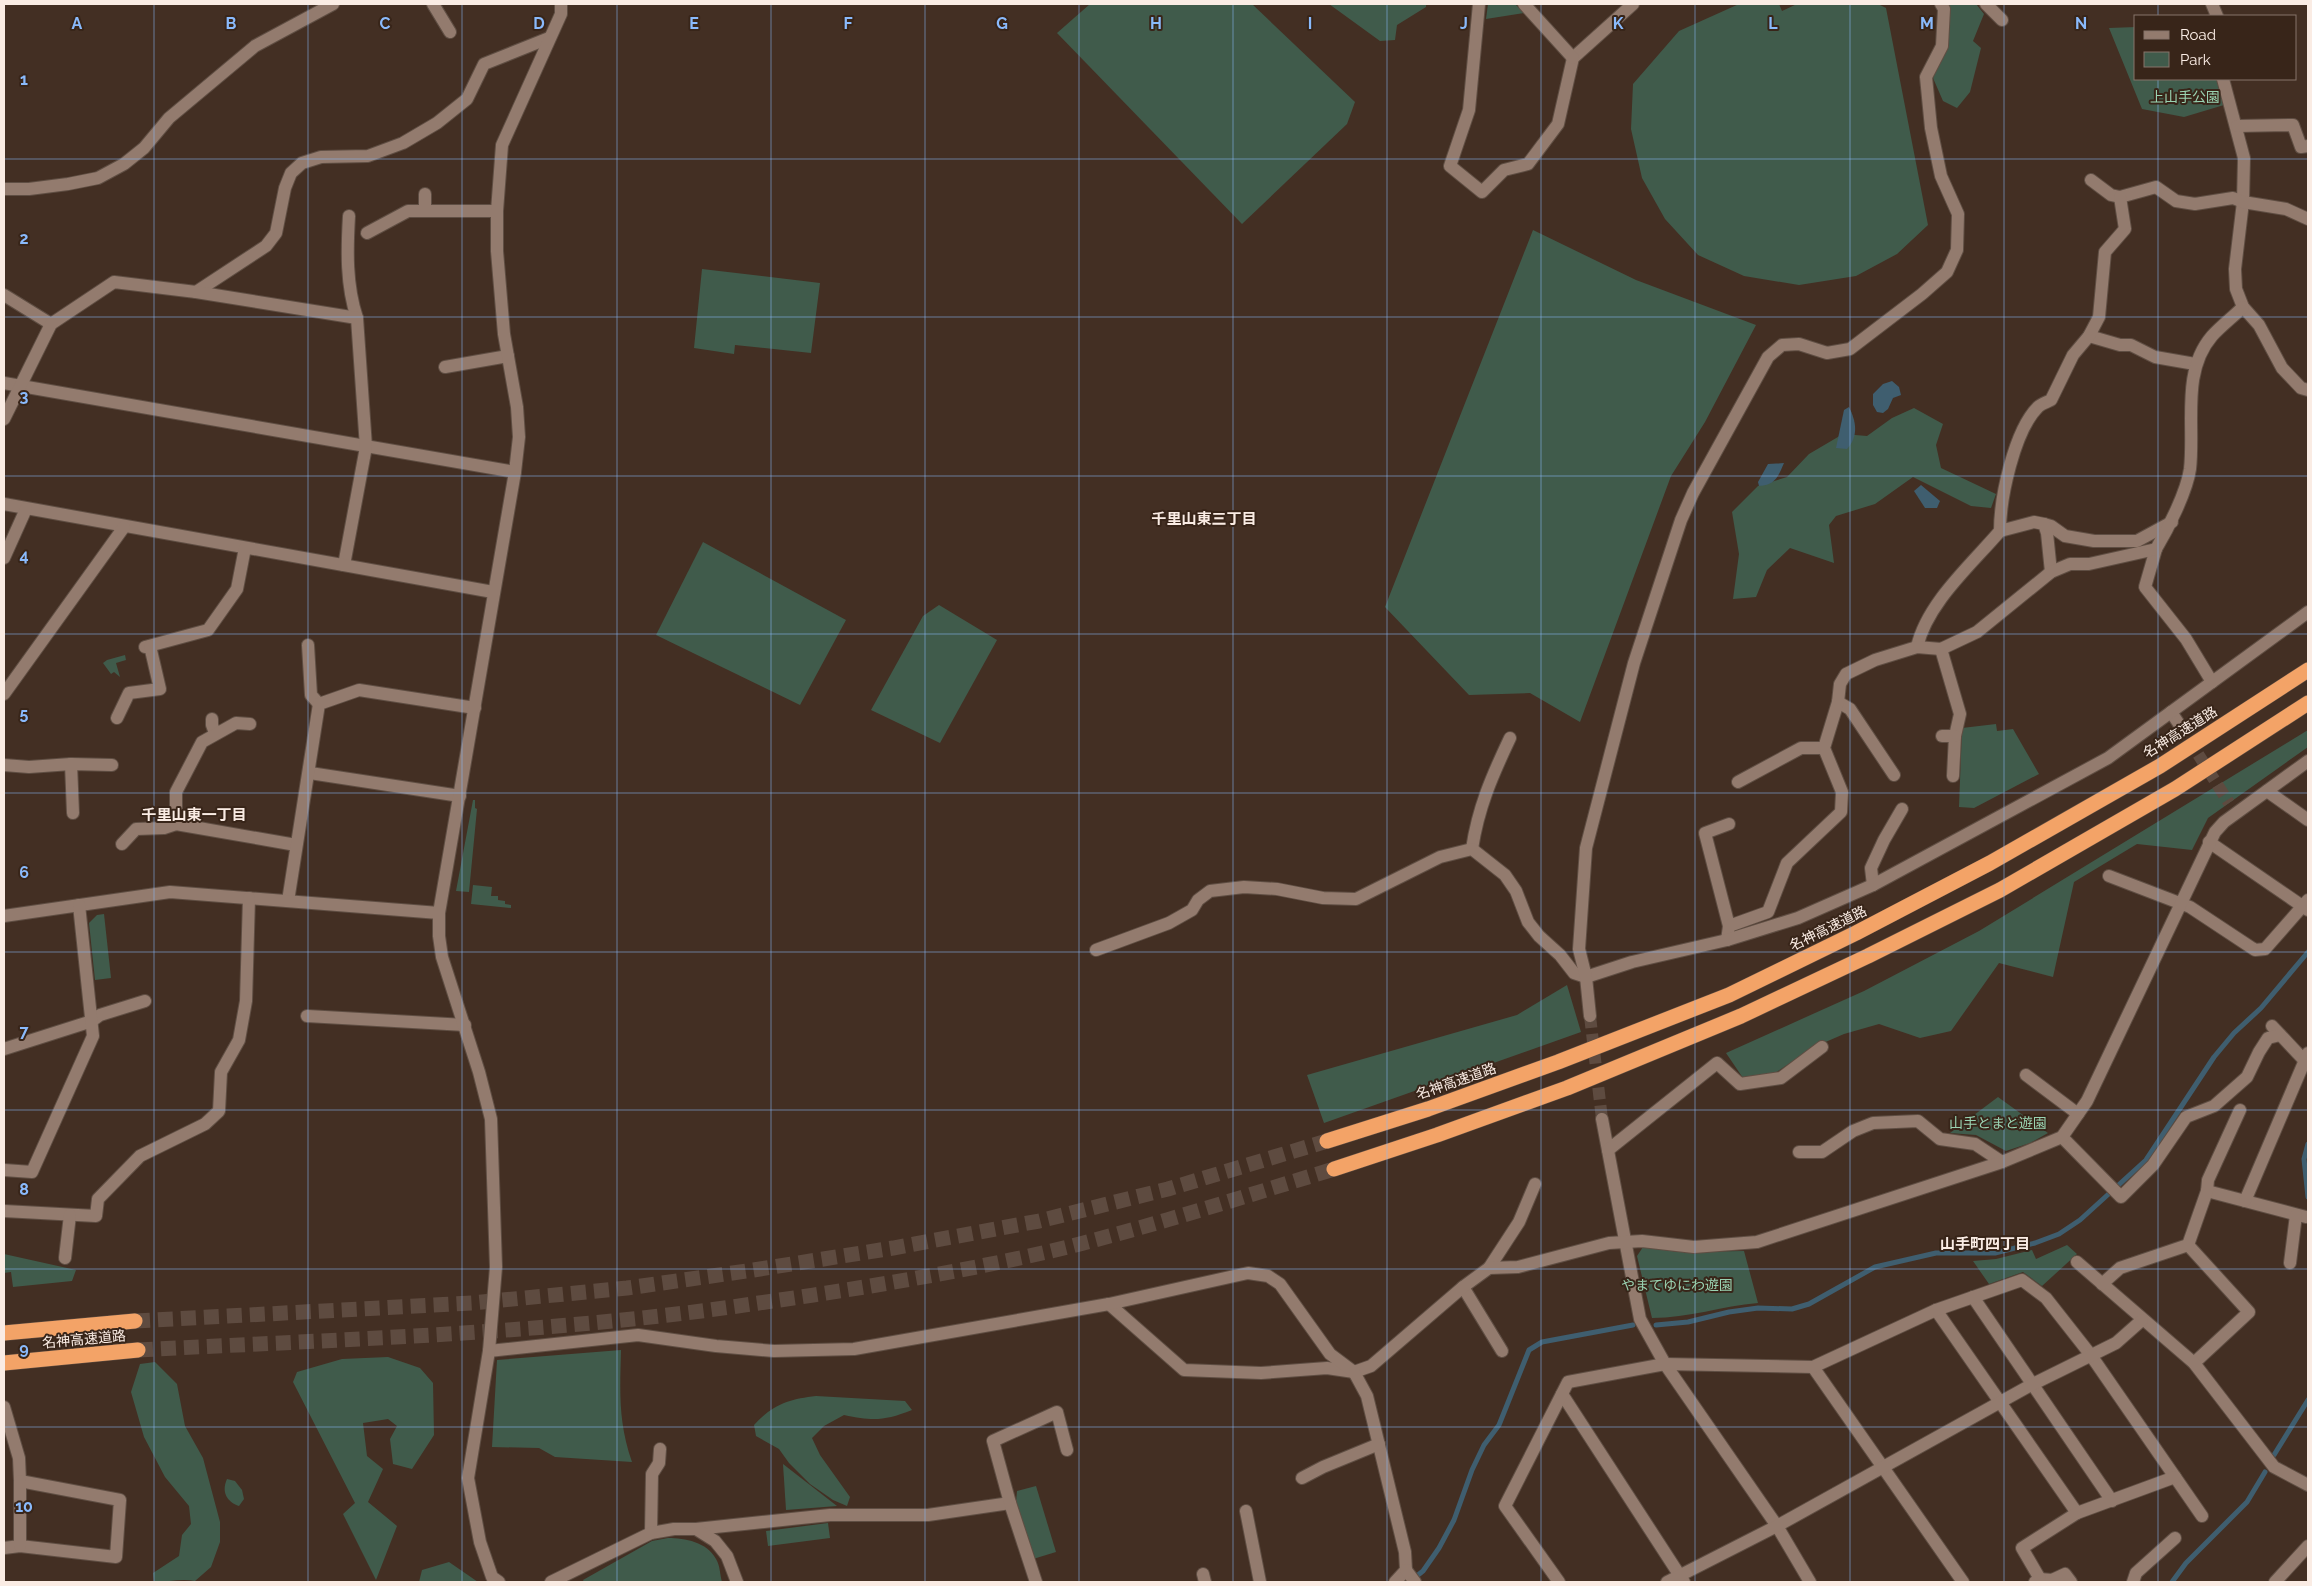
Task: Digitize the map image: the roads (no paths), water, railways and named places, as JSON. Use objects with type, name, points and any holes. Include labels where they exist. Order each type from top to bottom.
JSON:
[{"type":"highway","name":"名神高速道路","points":[[1327,1141],[1428,1109],[1558,1062],[1729,995],[1856,933],[1990,863],[2160,766],[2308,670]]},
{"type":"highway","points":[[1334,1168],[1437,1135],[1567,1088],[1741,1016],[1868,956],[2000,890],[2175,789],[2308,703]]},
{"type":"highway","name":"名神高速道路","points":[[4,1333],[135,1321]]},
{"type":"highway","name":"名神高速道路","points":[[4,1363],[138,1350]]},
{"type":"street","points":[[4,189],[29,189],[76,183],[98,178],[124,164],[144,148],[169,118],[255,46],[333,4]]},
{"type":"street","points":[[433,4],[450,32]]},
{"type":"street","points":[[499,1582],[492,1577],[480,1542],[468,1478],[488,1351],[496,1267],[491,1119],[465,1025],[442,957],[439,936],[439,913],[515,472],[519,437],[517,407],[504,334],[497,251],[497,212],[502,145],[561,14],[561,4]]},
{"type":"street","points":[[1479,4],[1469,110],[1450,166],[1482,192],[1504,170],[1528,164],[1558,124],[1574,58],[1633,4]]},
{"type":"street","points":[[1524,4],[1574,58]]},
{"type":"street","points":[[1590,1016],[1586,977],[1579,949],[1586,848],[1634,663],[1681,520],[1693,493],[1768,357],[1782,345],[1799,344],[1827,353],[1850,349],[1922,294],[1947,272],[1957,250],[1958,214],[1942,176],[1931,128],[1926,77],[1942,46],[1944,9],[1941,4]]},
{"type":"street","points":[[1986,4],[2002,20]]},
{"type":"street","points":[[196,292],[266,246],[276,233],[285,188],[291,173],[302,163],[321,157],[368,156],[403,143],[437,123],[467,99],[484,64],[549,38]]},
{"type":"street","points":[[2223,80],[2244,158],[2243,202],[2235,269],[2236,290],[2243,307],[2259,325],[2282,368],[2301,388],[2308,390]]},
{"type":"street","points":[[2237,126],[2293,125],[2301,147],[2308,146]]},
{"type":"street","points":[[2091,180],[2110,195],[2120,197],[2156,187],[2176,201],[2194,204],[2233,198],[2243,202],[2286,208],[2308,219]]},
{"type":"street","points":[[425,194],[425,210]]},
{"type":"street","points":[[1917,647],[1933,608],[2000,531],[2010,462],[2024,427],[2038,406],[2051,400],[2073,355],[2089,336],[2099,318],[2105,252],[2125,229],[2120,197]]},
{"type":"street","points":[[367,233],[408,211],[497,212]]},
{"type":"street","points":[[344,565],[366,447],[356,318],[351,302],[346,251],[349,216]]},
{"type":"street","points":[[4,419],[19,385],[51,324],[114,282],[196,292],[356,318]]},
{"type":"street","points":[[4,295],[51,324]]},
{"type":"street","points":[[2212,682],[2186,640],[2145,587],[2156,549],[2172,522],[2190,470],[2191,409],[2195,364],[2211,336],[2243,307]]},
{"type":"street","points":[[2089,336],[2120,345],[2132,345],[2155,357],[2195,364]]},
{"type":"street","points":[[445,367],[508,356]]},
{"type":"street","points":[[4,383],[515,472]]},
{"type":"street","points":[[4,504],[493,592]]},
{"type":"street","points":[[4,558],[26,509]]},
{"type":"street","points":[[2000,531],[2034,522],[2051,526],[2065,536],[2094,541],[2137,541],[2172,522]]},
{"type":"street","points":[[2044,524],[2047,533],[2051,572]]},
{"type":"street","points":[[4,694],[124,527]]},
{"type":"street","points":[[117,718],[128,693],[160,689],[147,646],[208,630],[237,589],[245,548]]},
{"type":"street","points":[[1729,926],[1768,912],[1787,863],[1841,812],[1842,792],[1824,748],[1838,702],[1840,684],[1846,674],[1875,660],[1917,647],[1942,649],[1977,632],[2051,572],[2070,564],[2089,564],[2156,549]]},
{"type":"street","points":[[1096,950],[1168,923],[1192,910],[1198,900],[1210,891],[1252,887],[1277,888],[1323,898],[1356,899],[1440,856],[1472,849],[1505,874],[1516,891],[1528,922],[1539,936],[1560,955],[1574,973],[1586,977],[1632,962],[1727,940],[1798,918],[1873,885],[2108,758],[2308,612]]},
{"type":"street","points":[[308,644],[311,695],[320,704]]},
{"type":"street","points":[[1942,649],[1960,714],[1956,736],[1954,776]]},
{"type":"street","points":[[320,704],[358,690],[475,708]]},
{"type":"street","points":[[1838,702],[1850,709],[1894,775]]},
{"type":"street","points":[[288,901],[320,704]]},
{"type":"street","points":[[2171,712],[2179,724]]},
{"type":"street","points":[[212,718],[215,732]]},
{"type":"street","points":[[176,824],[176,792],[202,742],[215,732],[236,723],[250,724]]},
{"type":"street","points":[[1942,736],[1956,736]]},
{"type":"street","points":[[1472,849],[1476,819],[1490,779],[1510,738]]},
{"type":"street","points":[[1738,782],[1801,748],[1824,748]]},
{"type":"street","points":[[1489,1268],[1518,1267],[1609,1243],[1642,1241],[1694,1247],[1757,1242],[2002,1162],[2062,1137],[2087,1101],[2215,832],[2232,808],[2267,791],[2308,761]]},
{"type":"street","points":[[4,765],[29,767],[71,764],[112,765]]},
{"type":"street","points":[[71,764],[73,814]]},
{"type":"street","points":[[310,773],[460,796]]},
{"type":"street","points":[[2267,791],[2308,820]]},
{"type":"street","points":[[1873,885],[1871,868],[1884,840],[1902,810]]},
{"type":"street","points":[[122,844],[136,828],[164,828],[176,824],[296,845]]},
{"type":"street","points":[[1727,940],[1729,926],[1704,833],[1728,824]]},
{"type":"street","points":[[2109,876],[2190,906],[2254,950],[2266,949],[2307,906],[2209,842]]},
{"type":"street","points":[[4,916],[170,892],[439,913]]},
{"type":"street","points":[[4,1211],[96,1216],[98,1199],[140,1156],[205,1124],[219,1111],[221,1072],[238,1040],[246,1001],[248,898]]},
{"type":"street","points":[[4,1170],[32,1172],[93,1036],[79,905]]},
{"type":"street","points":[[4,1049],[92,1021],[100,1016],[145,1001]]},
{"type":"street","points":[[308,1016],[465,1025]]},
{"type":"street","points":[[2062,1137],[2121,1197],[2153,1165],[2186,1117],[2214,1106],[2247,1077],[2259,1052],[2276,1030],[2306,1057],[2245,1201]]},
{"type":"street","points":[[1608,1150],[1717,1063],[1740,1084],[1781,1078],[1822,1047]]},
{"type":"street","points":[[2026,1076],[2078,1114]]},
{"type":"street","points":[[2188,1246],[2207,1191],[2208,1180],[2240,1110]]},
{"type":"street","points":[[1602,1119],[1640,1319],[1665,1364],[1777,1526],[1810,1582]]},
{"type":"street","points":[[1799,1152],[1822,1152],[1853,1131],[1873,1123],[1918,1121],[1940,1139],[1975,1144],[2002,1162]]},
{"type":"street","points":[[1108,1304],[1184,1370],[1261,1373],[1327,1368],[1354,1372],[1371,1366],[1463,1287],[1489,1268],[1519,1222],[1535,1184]]},
{"type":"street","points":[[2207,1191],[2301,1216],[2290,1264]]},
{"type":"street","points":[[65,1258],[70,1214]]},
{"type":"street","points":[[2102,1284],[2120,1268],[2188,1246]]},
{"type":"street","points":[[2188,1246],[2249,1312],[2194,1363]]},
{"type":"street","points":[[2077,1262],[2194,1363],[2274,1467],[2308,1485]]},
{"type":"street","points":[[488,1351],[638,1335],[716,1346],[774,1351],[854,1349],[1108,1304],[1248,1273],[1268,1276],[1280,1284],[1330,1354],[1354,1372],[1367,1396],[1410,1576],[1395,1582]]},
{"type":"street","points":[[1558,1582],[1505,1506],[1568,1382],[1665,1364],[1813,1367],[1936,1310],[2022,1280],[2046,1298],[2090,1354],[2202,1516]]},
{"type":"street","points":[[1463,1287],[1502,1351]]},
{"type":"street","points":[[1973,1297],[2112,1501]]},
{"type":"street","points":[[1936,1310],[2077,1513]]},
{"type":"street","points":[[1667,1582],[1682,1579],[2031,1384],[2116,1343],[2142,1320]]},
{"type":"street","points":[[1813,1367],[1963,1582]]},
{"type":"street","points":[[1562,1394],[1682,1579]]},
{"type":"street","points":[[4,1407],[19,1458],[20,1546]]},
{"type":"street","points":[[1036,1582],[1010,1503],[993,1441],[1057,1412],[1067,1450]]},
{"type":"street","points":[[1302,1478],[1322,1467],[1379,1444]]},
{"type":"street","points":[[651,1533],[652,1474],[659,1462],[660,1448]]},
{"type":"street","points":[[2071,1582],[2065,1574],[2052,1580],[2038,1581],[2022,1548],[2077,1513],[2175,1477]]},
{"type":"street","points":[[4,1548],[20,1546],[116,1557],[120,1500],[20,1481]]},
{"type":"street","points":[[551,1582],[651,1533],[674,1529],[696,1529],[830,1515],[928,1515],[1010,1503]]},
{"type":"street","points":[[1246,1511],[1260,1582]]},
{"type":"street","points":[[696,1529],[715,1540],[727,1556],[736,1582]]},
{"type":"street","points":[[2132,1582],[2136,1573],[2175,1538]]},
{"type":"street","points":[[2275,1582],[2308,1546]]},
{"type":"water","points":[[1892,381],[1899,387],[1901,395],[1893,398],[1888,409],[1883,413],[1877,412],[1873,405],[1873,394],[1883,384]]},
{"type":"water","points":[[1849,407],[1855,423],[1855,434],[1847,449],[1836,448],[1844,410]]},
{"type":"water","points":[[1784,463],[1772,482],[1759,486],[1758,482],[1768,464]]},
{"type":"water","points":[[1921,485],[1940,501],[1937,508],[1925,508],[1914,491]]},
{"type":"waterway","points":[[1656,1325],[1688,1322],[1729,1312],[1758,1308],[1792,1309],[1809,1304],[1875,1267],[1936,1253],[1995,1253],[2035,1243],[2059,1234],[2080,1220],[2146,1160],[2214,1057],[2234,1033],[2261,1008],[2308,952]]},
{"type":"waterway","points":[[2308,1144],[2304,1159],[2308,1197]]},
{"type":"waterway","points":[[1413,1579],[1423,1571],[1439,1548],[1454,1520],[1472,1470],[1484,1445],[1499,1425],[1529,1350],[1542,1342],[1633,1325]]},
{"type":"waterway","points":[[2274,1455],[2308,1400]]},
{"type":"waterway","points":[[2172,1582],[2186,1563],[2247,1502],[2265,1472]]},
{"type":"tunnel","points":[[2179,724],[2229,803]]},
{"type":"tunnel","points":[[1590,1016],[1602,1119]]},
{"type":"tunnel","points":[[135,1321],[472,1303],[627,1288],[747,1271],[893,1248],[1039,1221],[1168,1189],[1327,1141]]},
{"type":"tunnel","points":[[138,1350],[369,1339],[523,1329],[676,1314],[826,1293],[937,1274],[1047,1252],[1155,1223],[1334,1169]]},
{"type":"district","name":"千里山東三丁目","points":[[1204,519]]},
{"type":"district","name":"千里山東一丁目","points":[[194,815]]},
{"type":"district","name":"山手町四丁目","points":[[1985,1244]]},
{"type":"park label","name":"上山手公園","points":[[2185,97]]},
{"type":"park label","name":"山手とまと遊園","points":[[1998,1123]]},
{"type":"park label","name":"やまてゆにわ遊園","points":[[1677,1285]]}]
